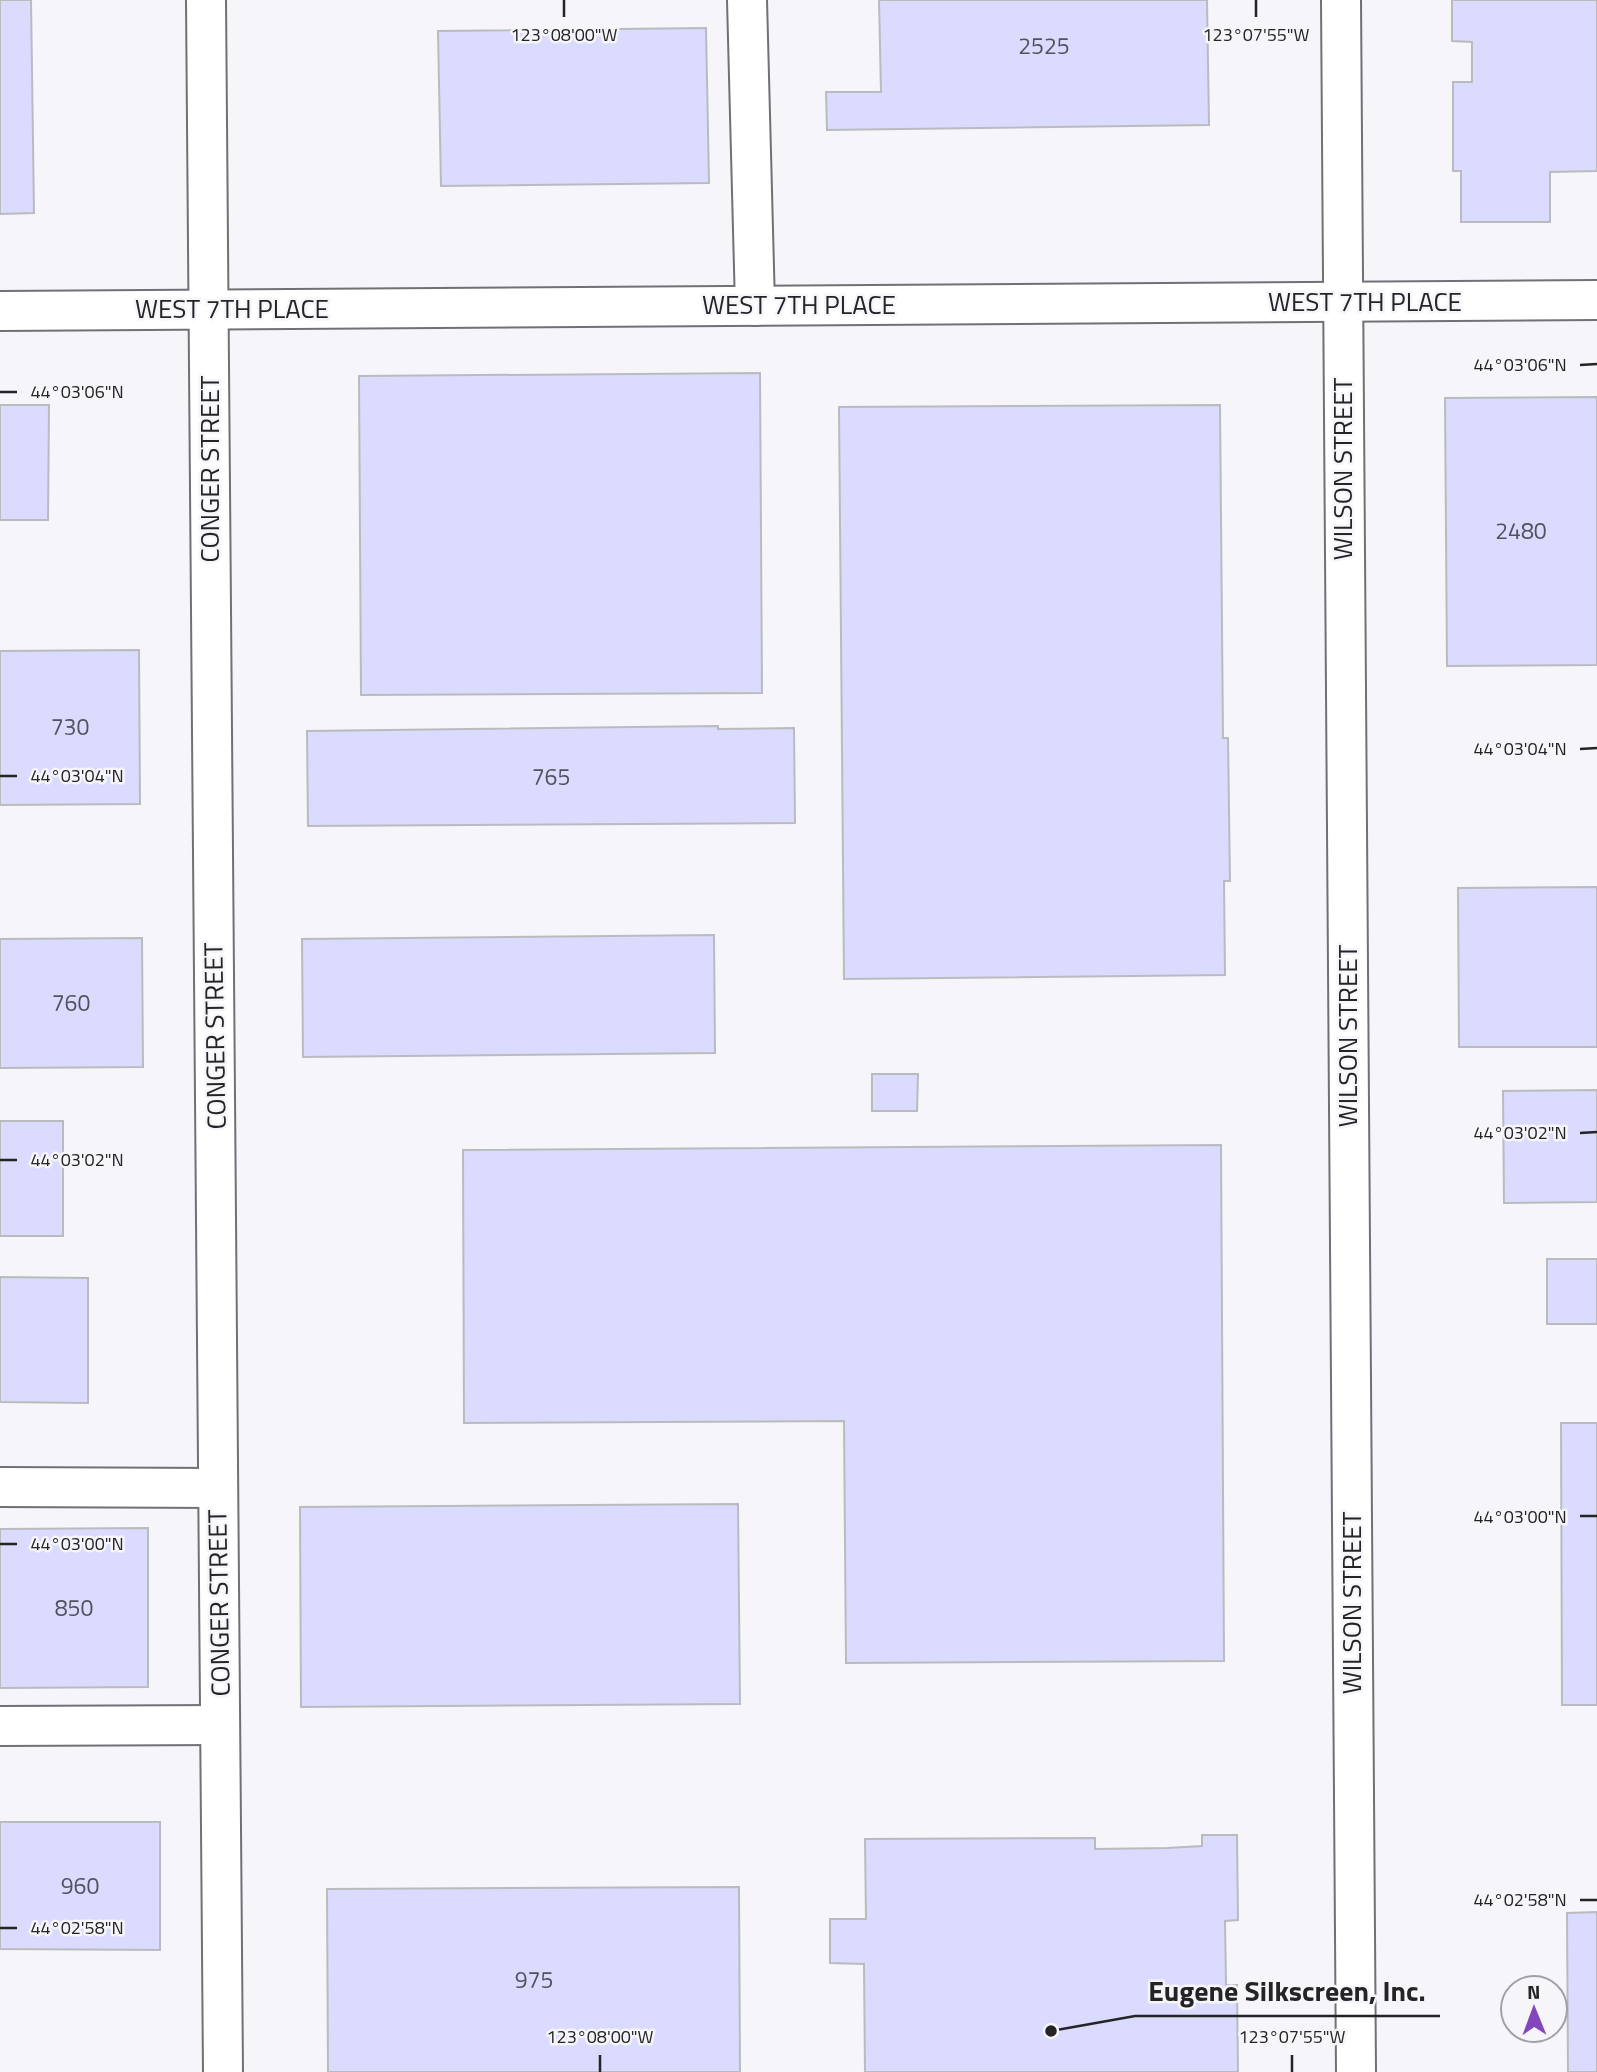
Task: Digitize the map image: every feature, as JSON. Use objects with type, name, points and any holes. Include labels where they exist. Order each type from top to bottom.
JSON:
[{"type":"street","name":"CONGER STREET","points":[[206,0],[223,2072]]},
{"type":"street","points":[[747,0],[755,306]]},
{"type":"street","name":"WILSON STREET","points":[[1341,0],[1356,2072]]},
{"type":"street","name":"WEST 7TH PLACE","points":[[0,311],[1597,300]]},
{"type":"street","points":[[0,1487],[218,1488]]},
{"type":"street","points":[[0,1726],[220,1725]]},
{"type":"building","points":[[0,0],[31,0],[34,213],[0,214]]},
{"type":"building","points":[[879,0],[1207,0],[1209,125],[827,130],[826,92],[881,92]]},
{"type":"building","points":[[1452,0],[1597,0],[1597,171],[1550,172],[1550,222],[1461,222],[1461,171],[1453,171],[1453,82],[1472,82],[1472,42],[1452,41]]},
{"type":"building","points":[[706,28],[709,183],[441,186],[438,31]]},
{"type":"building","points":[[760,373],[762,693],[361,695],[359,376]]},
{"type":"building","points":[[1597,397],[1597,665],[1447,666],[1445,398]]},
{"type":"building","points":[[0,405],[49,405],[48,520],[0,520]]},
{"type":"building","points":[[1220,405],[1223,738],[1228,738],[1230,881],[1224,881],[1225,975],[844,979],[839,407]]},
{"type":"building","points":[[139,650],[140,804],[0,805],[0,651]]},
{"type":"building","points":[[718,726],[718,729],[794,728],[795,823],[308,826],[307,731]]},
{"type":"building","points":[[1597,887],[1597,1047],[1459,1047],[1458,888]]},
{"type":"building","points":[[714,935],[715,1053],[303,1057],[302,939]]},
{"type":"building","points":[[142,938],[143,1067],[0,1068],[0,939]]},
{"type":"building","points":[[872,1074],[918,1074],[917,1111],[872,1111]]},
{"type":"building","points":[[1597,1090],[1597,1202],[1504,1203],[1503,1091]]},
{"type":"building","points":[[0,1121],[63,1121],[63,1236],[0,1236]]},
{"type":"building","points":[[1221,1145],[1224,1661],[846,1663],[844,1421],[464,1423],[463,1150]]},
{"type":"building","points":[[1547,1259],[1597,1259],[1597,1324],[1547,1324]]},
{"type":"building","points":[[0,1277],[88,1278],[88,1403],[0,1402]]},
{"type":"building","points":[[1561,1423],[1597,1423],[1597,1705],[1562,1705]]},
{"type":"building","points":[[738,1504],[740,1704],[301,1707],[300,1507]]},
{"type":"building","points":[[148,1528],[148,1687],[0,1688],[0,1529]]},
{"type":"building","points":[[0,1822],[160,1822],[160,1950],[0,1949]]},
{"type":"building","points":[[1202,1835],[1237,1835],[1238,1920],[1225,1921],[1226,1985],[1237,1985],[1238,2072],[865,2072],[864,1964],[830,1963],[830,1919],[866,1919],[865,1839],[1095,1838],[1095,1849],[1202,1846]]},
{"type":"building","points":[[739,1887],[740,2072],[328,2072],[327,1889]]},
{"type":"building","points":[[1597,1912],[1597,2072],[1568,2072],[1567,1913]]},
{"type":"place","name":"Eugene Silkscreen, Inc.","points":[[1051,2031]]}]
